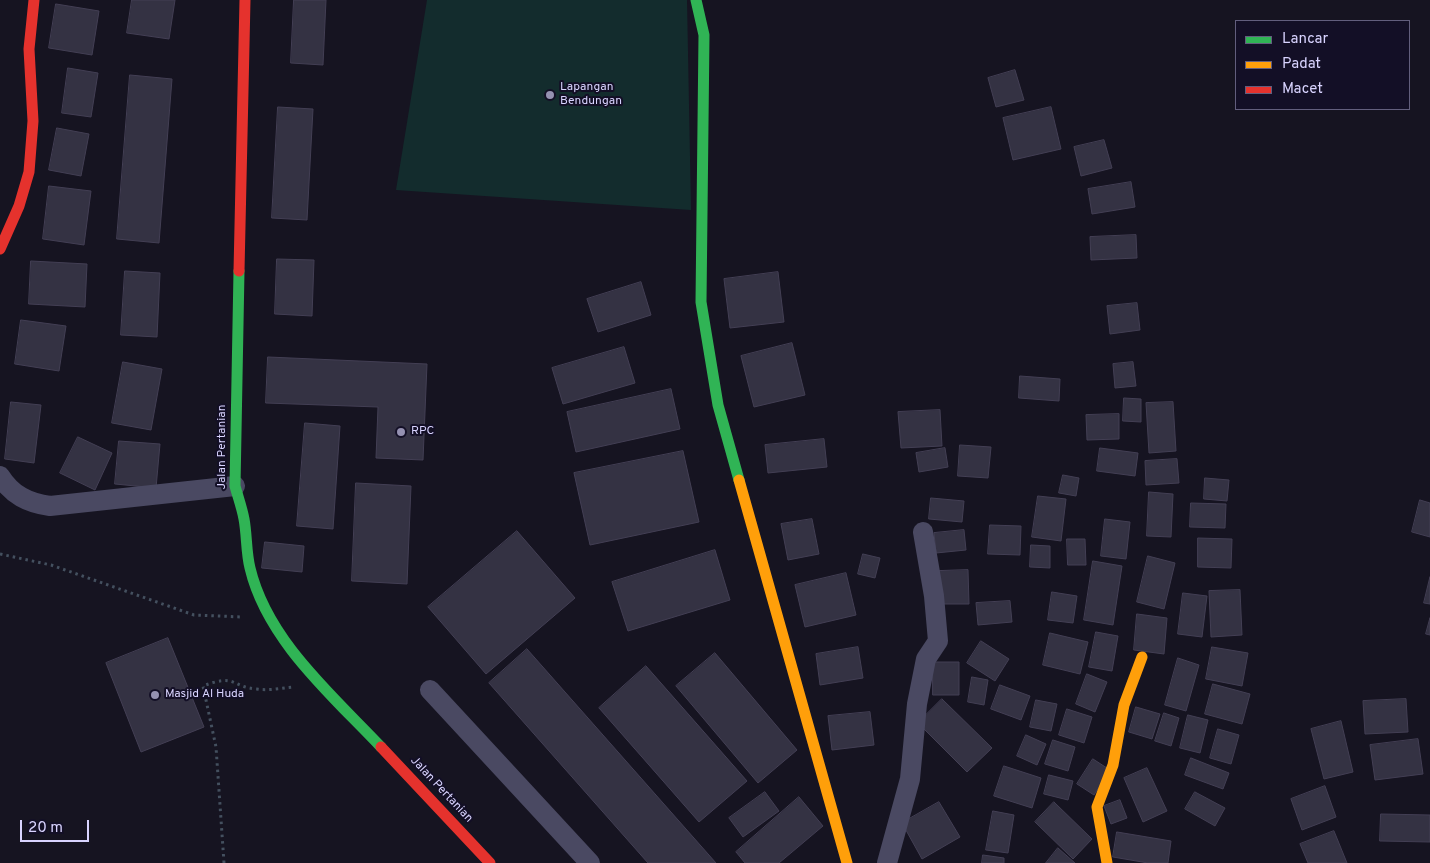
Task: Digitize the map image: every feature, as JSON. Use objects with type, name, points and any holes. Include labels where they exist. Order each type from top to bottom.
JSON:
[{"type":"street","points":[[0,249],[19,206],[30,172],[33,121],[29,49],[34,0]]},
{"type":"street","name":"Jalan Pertanian","points":[[245,0],[235,486],[244,517],[250,568],[257,590],[284,639],[324,685],[490,863]]},
{"type":"street","points":[[696,0],[704,35],[701,292],[706,349],[718,404],[848,863]]},
{"type":"street","points":[[0,476],[8,488],[22,498],[35,504],[50,506],[235,486]]},
{"type":"street","points":[[888,863],[910,779],[917,704],[926,659],[938,641],[934,596],[923,532]]},
{"type":"street","points":[[1107,863],[1097,807],[1113,766],[1124,705],[1142,657]]},
{"type":"street","points":[[430,690],[590,863]]},
{"type":"path","points":[[0,554],[51,565],[194,615],[270,616]]},
{"type":"path","points":[[224,863],[216,747],[203,686],[219,680],[231,680],[256,690],[324,685]]},
{"type":"green space","name":"Lapangan Bendungan","points":[[427,0],[687,0],[691,210],[396,190]]},
{"type":"building","points":[[132,0],[175,0],[169,39],[127,33]]},
{"type":"building","points":[[294,0],[326,0],[323,65],[291,63]]},
{"type":"building","points":[[56,4],[99,11],[92,55],[49,48]]},
{"type":"building","points":[[68,68],[98,73],[91,117],[62,113]]},
{"type":"building","points":[[1015,70],[1024,100],[996,107],[988,78]]},
{"type":"building","points":[[130,75],[172,79],[159,243],[117,239]]},
{"type":"building","points":[[278,107],[313,109],[307,220],[272,218]]},
{"type":"building","points":[[1051,107],[1061,149],[1013,160],[1003,118]]},
{"type":"building","points":[[57,128],[89,134],[81,176],[49,170]]},
{"type":"building","points":[[1104,140],[1112,168],[1081,176],[1074,147]]},
{"type":"building","points":[[1131,182],[1135,207],[1092,214],[1088,189]]},
{"type":"building","points":[[49,186],[91,191],[84,245],[43,239]]},
{"type":"building","points":[[1136,235],[1137,258],[1091,260],[1090,237]]},
{"type":"building","points":[[277,259],[314,260],[312,316],[275,314]]},
{"type":"building","points":[[31,261],[87,264],[85,307],[29,304]]},
{"type":"building","points":[[125,271],[160,273],[157,337],[121,335]]},
{"type":"building","points":[[778,272],[784,322],[730,328],[724,279]]},
{"type":"building","points":[[641,282],[651,315],[598,332],[587,299]]},
{"type":"building","points":[[1137,303],[1140,330],[1110,334],[1107,306]]},
{"type":"building","points":[[21,320],[66,326],[59,371],[15,364]]},
{"type":"building","points":[[792,343],[805,395],[754,407],[741,356]]},
{"type":"building","points":[[624,347],[635,383],[563,404],[552,368]]},
{"type":"building","name":"RPC","points":[[268,357],[427,364],[423,460],[376,458],[378,407],[266,403]]},
{"type":"building","points":[[123,362],[162,369],[151,430],[112,423]]},
{"type":"building","points":[[1133,362],[1136,386],[1115,388],[1113,364]]},
{"type":"building","points":[[1020,376],[1060,379],[1059,401],[1019,398]]},
{"type":"building","points":[[671,389],[680,429],[576,452],[567,412]]},
{"type":"building","points":[[1124,398],[1141,399],[1141,422],[1123,421]]},
{"type":"building","points":[[11,402],[41,405],[34,463],[5,459]]},
{"type":"building","points":[[1173,402],[1176,451],[1149,453],[1146,403]]},
{"type":"building","points":[[940,410],[942,446],[901,448],[898,412]]},
{"type":"building","points":[[1119,414],[1119,439],[1087,440],[1086,415]]},
{"type":"building","points":[[305,423],[340,426],[333,529],[297,526]]},
{"type":"building","points":[[78,437],[112,453],[95,490],[60,473]]},
{"type":"building","points":[[824,439],[827,467],[768,473],[765,445]]},
{"type":"building","points":[[119,441],[160,444],[156,488],[115,484]]},
{"type":"building","points":[[960,445],[991,447],[988,478],[958,476]]},
{"type":"building","points":[[945,448],[948,467],[919,472],[916,453]]},
{"type":"building","points":[[1100,448],[1138,453],[1135,476],[1097,471]]},
{"type":"building","points":[[683,451],[699,522],[590,545],[574,473]]},
{"type":"building","points":[[1177,459],[1179,483],[1146,485],[1145,461]]},
{"type":"building","points":[[1063,475],[1079,478],[1076,496],[1059,493]]},
{"type":"building","points":[[1205,478],[1229,480],[1227,501],[1204,499]]},
{"type":"building","points":[[356,483],[411,486],[407,584],[352,581]]},
{"type":"building","points":[[1149,492],[1173,494],[1171,537],[1147,536]]},
{"type":"building","points":[[1038,496],[1066,499],[1061,541],[1032,537]]},
{"type":"building","points":[[931,498],[964,501],[962,522],[929,519]]},
{"type":"building","points":[[1420,500],[1430,503],[1430,537],[1412,532]]},
{"type":"building","points":[[1191,503],[1226,504],[1225,528],[1190,527]]},
{"type":"building","points":[[812,519],[819,554],[788,560],[781,524]]},
{"type":"building","points":[[1105,519],[1130,522],[1126,559],[1101,556]]},
{"type":"building","points":[[990,525],[1021,526],[1020,555],[988,554]]},
{"type":"building","points":[[964,530],[966,550],[936,553],[934,533]]},
{"type":"building","points":[[517,531],[575,598],[486,674],[428,607]]},
{"type":"building","points":[[1198,538],[1232,539],[1231,568],[1198,567]]},
{"type":"building","points":[[1067,539],[1085,539],[1086,565],[1068,565]]},
{"type":"building","points":[[265,542],[304,546],[302,572],[262,568]]},
{"type":"building","points":[[1031,545],[1050,546],[1050,568],[1030,567]]},
{"type":"building","points":[[715,550],[730,600],[628,631],[612,582]]},
{"type":"building","points":[[863,554],[880,558],[875,578],[858,574]]},
{"type":"building","points":[[1148,556],[1175,563],[1164,609],[1137,602]]},
{"type":"building","points":[[1093,561],[1122,566],[1113,625],[1084,620]]},
{"type":"building","points":[[968,570],[969,604],[939,604],[939,571]]},
{"type":"building","points":[[846,573],[856,615],[805,627],[795,585]]},
{"type":"building","points":[[1430,577],[1430,604],[1424,603]]},
{"type":"building","points":[[1240,590],[1242,635],[1211,637],[1209,591]]},
{"type":"building","points":[[1052,592],[1077,596],[1073,623],[1048,620]]},
{"type":"building","points":[[1183,593],[1207,596],[1202,637],[1178,634]]},
{"type":"building","points":[[1010,601],[1012,622],[978,625],[976,603]]},
{"type":"building","points":[[1137,614],[1167,618],[1164,654],[1134,650]]},
{"type":"building","points":[[1430,618],[1430,635],[1426,634]]},
{"type":"building","points":[[1096,632],[1118,636],[1112,671],[1089,667]]},
{"type":"building","points":[[1050,633],[1088,642],[1080,674],[1043,665]]},
{"type":"building","name":"Masjid Al Huda","points":[[168,638],[204,727],[141,752],[106,663]]},
{"type":"building","points":[[981,641],[1009,659],[995,681],[967,663]]},
{"type":"building","points":[[858,647],[863,678],[820,685],[816,654]]},
{"type":"building","points":[[1212,647],[1248,653],[1242,686],[1206,679]]},
{"type":"building","points":[[527,649],[716,863],[648,863],[489,683]]},
{"type":"building","points":[[715,653],[797,750],[758,783],[676,686]]},
{"type":"building","points":[[1178,658],[1199,665],[1186,711],[1165,705]]},
{"type":"building","points":[[933,662],[959,662],[959,695],[933,695]]},
{"type":"building","points":[[646,666],[747,781],[699,822],[599,708]]},
{"type":"building","points":[[1087,674],[1107,682],[1095,712],[1076,704]]},
{"type":"building","points":[[972,677],[988,680],[984,705],[968,702]]},
{"type":"building","points":[[1213,684],[1250,694],[1242,724],[1205,714]]},
{"type":"building","points":[[1000,685],[1030,696],[1021,720],[991,709]]},
{"type":"building","points":[[942,699],[992,748],[967,772],[918,723]]},
{"type":"building","points":[[1406,699],[1408,732],[1365,734],[1363,701]]},
{"type":"building","points":[[1036,700],[1057,704],[1051,731],[1030,727]]},
{"type":"building","points":[[1136,707],[1160,714],[1152,739],[1129,732]]},
{"type":"building","points":[[1067,709],[1092,717],[1084,743],[1059,735]]},
{"type":"building","points":[[870,712],[874,745],[832,750],[828,716]]},
{"type":"building","points":[[1164,713],[1179,718],[1171,746],[1155,741]]},
{"type":"building","points":[[1188,715],[1208,720],[1200,753],[1180,748]]},
{"type":"building","points":[[1341,721],[1353,772],[1324,779],[1311,729]]},
{"type":"building","points":[[1218,729],[1239,735],[1231,764],[1210,758]]},
{"type":"building","points":[[1026,735],[1046,744],[1037,765],[1017,756]]},
{"type":"building","points":[[1418,739],[1423,774],[1375,780],[1370,745]]},
{"type":"building","points":[[1053,740],[1075,747],[1068,771],[1045,764]]},
{"type":"building","points":[[1191,758],[1229,773],[1223,789],[1185,775]]},
{"type":"building","points":[[1093,759],[1110,770],[1094,795],[1077,784]]},
{"type":"building","points":[[1004,766],[1041,778],[1032,808],[994,796]]},
{"type":"building","points":[[1147,768],[1167,811],[1143,822],[1124,778]]},
{"type":"building","points":[[1049,775],[1073,781],[1068,800],[1044,794]]},
{"type":"building","points":[[1325,786],[1336,817],[1302,830],[1291,799]]},
{"type":"building","points":[[765,792],[779,811],[743,837],[729,818]]},
{"type":"building","points":[[1195,792],[1225,808],[1215,826],[1185,809]]},
{"type":"building","points":[[799,797],[823,826],[779,863],[745,863],[736,852]]},
{"type":"building","points":[[1120,800],[1127,818],[1111,824],[1104,806]]},
{"type":"building","points":[[939,802],[960,837],[922,859],[902,823]]},
{"type":"building","points":[[1054,802],[1092,839],[1073,859],[1035,822]]},
{"type":"building","points":[[993,811],[1014,815],[1008,853],[986,850]]},
{"type":"building","points":[[1381,814],[1430,815],[1430,842],[1380,841]]},
{"type":"building","points":[[1334,831],[1347,863],[1308,863],[1300,844]]},
{"type":"building","points":[[1117,832],[1171,841],[1168,863],[1148,863],[1113,857]]},
{"type":"building","points":[[1058,848],[1075,863],[1046,863]]},
{"type":"building","points":[[983,855],[1004,858],[1004,863],[982,863]]},
{"type":"traffic: fast","points":[[696,0],[704,35],[701,302],[718,405],[739,480]]},
{"type":"traffic: fast","points":[[239,271],[235,486],[244,519],[250,568],[258,594],[286,643],[322,686],[381,747]]},
{"type":"traffic: slow","points":[[739,480],[847,863]]},
{"type":"traffic: slow","points":[[1107,863],[1097,807],[1113,765],[1124,705],[1142,657]]},
{"type":"traffic: jam","points":[[0,249],[19,206],[29,172],[33,121],[29,49],[34,0]]},
{"type":"traffic: jam","points":[[239,271],[245,0]]},
{"type":"traffic: jam","points":[[381,747],[490,863]]},
{"type":"place","name":"Lapangan Bendungan","points":[[550,95]]},
{"type":"place","name":"RPC","points":[[401,432]]},
{"type":"place","name":"Masjid Al Huda","points":[[155,695]]}]
